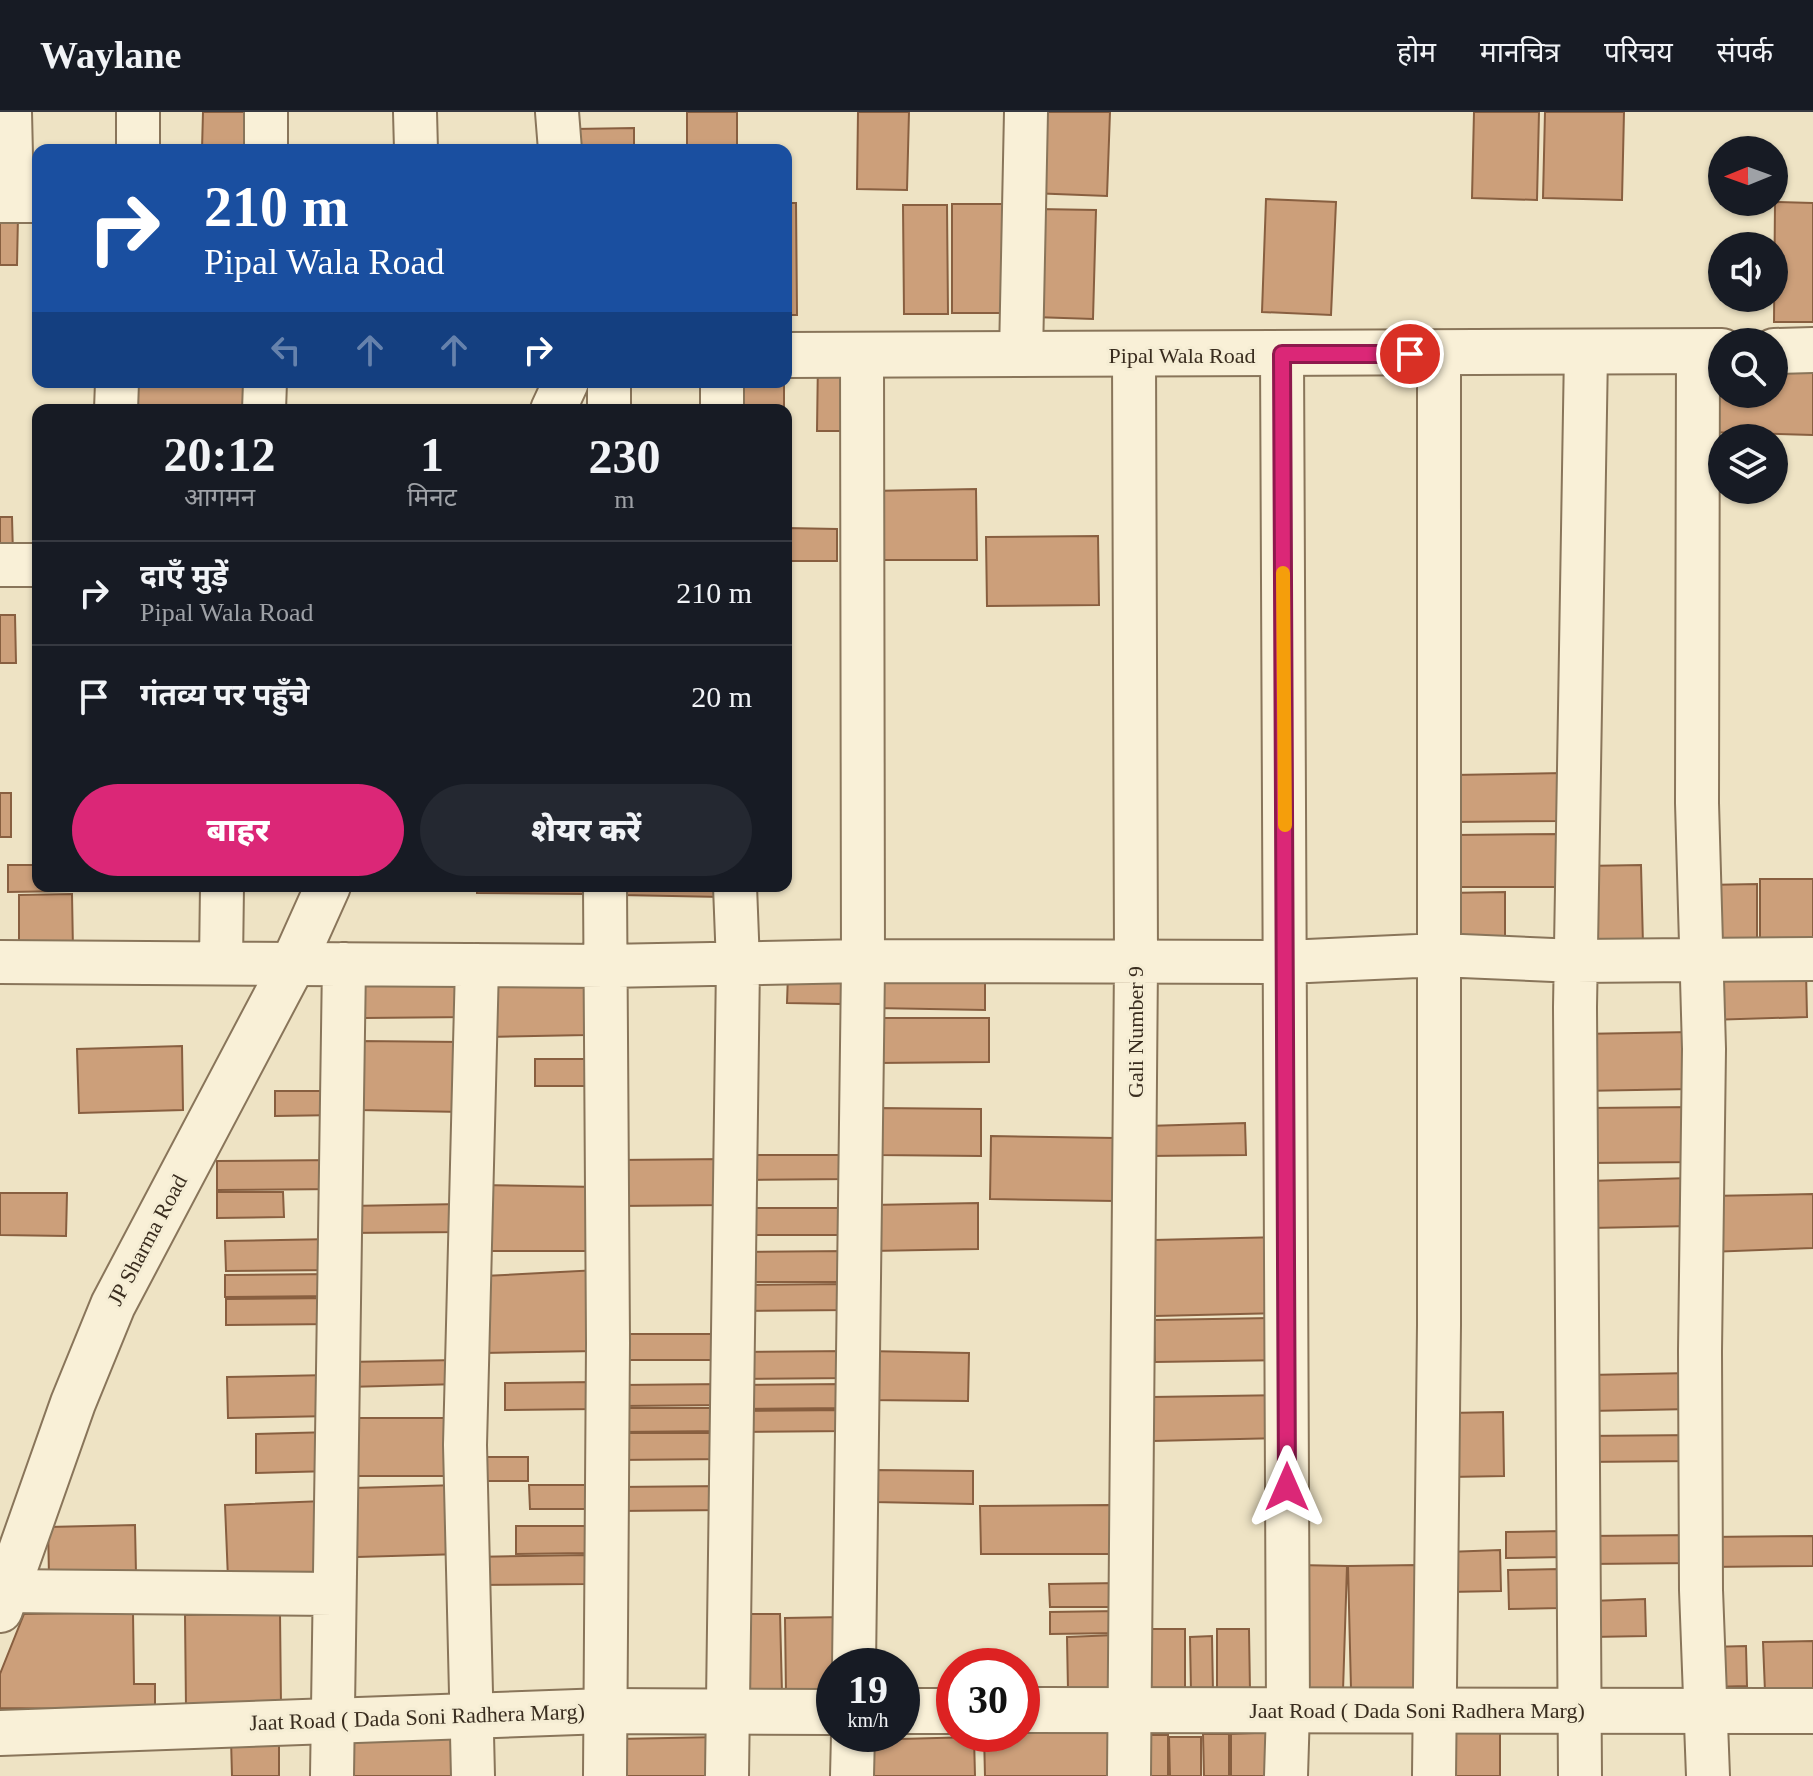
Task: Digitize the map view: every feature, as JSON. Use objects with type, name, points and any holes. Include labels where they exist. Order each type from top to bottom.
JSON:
[{"type":"street","points":[[10,112],[17,200]]},
{"type":"street","points":[[138,112],[138,144]]},
{"type":"street","points":[[266,112],[266,144]]},
{"type":"street","points":[[415,112],[416,144]]},
{"type":"street","points":[[557,112],[560,144]]},
{"type":"street","points":[[1021,355],[1026,112]]},
{"type":"street","points":[[1788,351],[1813,350]]},
{"type":"street","name":"Pipal Wala Road","points":[[792,355],[1708,351]]},
{"type":"street","points":[[1580,1776],[1576,961],[1586,352]]},
{"type":"street","points":[[1282,354],[1286,1776]]},
{"type":"street","points":[[1434,1776],[1439,1325],[1439,354]]},
{"type":"street","points":[[854,1648],[863,961],[862,355]]},
{"type":"street","name":"Gali Number 9","points":[[1129,1776],[1136,962],[1134,355]]},
{"type":"street","points":[[1708,408],[1697,803],[1704,1049],[1701,1590],[1708,1776]]},
{"type":"street","points":[[0,565],[32,565]]},
{"type":"street","points":[[221,963],[222,892]]},
{"type":"street","name":"JP Sharma Road","points":[[2,1597],[73,1403],[113,1305],[293,964],[325,892]]},
{"type":"street","points":[[605,892],[608,1343],[605,1776]]},
{"type":"street","points":[[727,1776],[738,964],[735,892]]},
{"type":"street","points":[[0,962],[605,966],[863,961],[1286,962],[1439,955],[1576,961],[1813,959]]},
{"type":"street","points":[[332,1776],[344,964]]},
{"type":"street","points":[[473,1776],[465,1445],[477,965]]},
{"type":"street","points":[[2,1597],[333,1594]]},
{"type":"street","name":"Jaat Road ( Dada Soni Radhera Marg)","points":[[1040,1710],[1813,1711]]},
{"type":"street","name":"Jaat Road ( Dada Soni Radhera Marg)","points":[[0,1733],[605,1711],[816,1712]]},
{"type":"street","points":[[852,1776],[853,1752]]},
{"type":"building","points":[[203,112],[251,112],[250,144],[202,144]]},
{"type":"building","points":[[687,112],[737,112],[737,144],[687,144]]},
{"type":"building","points":[[858,112],[909,112],[907,190],[857,189]]},
{"type":"building","points":[[1033,112],[1110,112],[1107,196],[1030,193]]},
{"type":"building","points":[[1474,112],[1539,112],[1537,200],[1472,198]]},
{"type":"building","points":[[1545,112],[1624,112],[1622,200],[1543,198]]},
{"type":"building","points":[[634,128],[634,144],[575,144],[574,129]]},
{"type":"building","points":[[1266,199],[1336,202],[1331,315],[1262,312]]},
{"type":"building","points":[[1788,202],[1813,203],[1813,322],[1774,322],[1774,312],[1788,312],[1788,232],[1775,232],[1775,216],[1788,216]]},
{"type":"building","points":[[792,203],[796,203],[797,315],[792,315]]},
{"type":"building","points":[[952,204],[1007,204],[1007,313],[952,313]]},
{"type":"building","points":[[903,205],[947,205],[948,314],[904,314]]},
{"type":"building","points":[[1038,209],[1096,210],[1093,319],[1034,317]]},
{"type":"building","points":[[0,216],[18,216],[17,265],[0,265]]},
{"type":"building","points":[[818,358],[850,359],[849,431],[817,431]]},
{"type":"building","points":[[1707,361],[1708,408],[1788,408],[1788,363],[1813,364],[1813,435],[1788,434],[1788,424],[1708,424],[1708,432],[1705,432]]},
{"type":"building","points":[[127,388],[246,388],[245,404],[127,404]]},
{"type":"building","points":[[739,388],[784,388],[784,404],[739,404]]},
{"type":"building","points":[[976,489],[977,560],[871,560],[870,491]]},
{"type":"building","points":[[0,517],[12,517],[13,555],[0,555]]},
{"type":"building","points":[[792,528],[837,529],[837,561],[792,561]]},
{"type":"building","points":[[1098,536],[1099,605],[987,606],[986,537]]},
{"type":"building","points":[[0,615],[15,615],[16,663],[0,663]]},
{"type":"building","points":[[1563,773],[1564,821],[1455,822],[1454,775]]},
{"type":"building","points":[[0,793],[11,793],[11,837],[0,837]]},
{"type":"building","points":[[1560,834],[1561,887],[1455,887],[1455,835]]},
{"type":"building","points":[[8,865],[32,865],[32,892],[8,892]]},
{"type":"building","points":[[1641,865],[1643,945],[1586,947],[1584,866]]},
{"type":"building","points":[[1760,879],[1813,879],[1813,939],[1760,939]]},
{"type":"building","points":[[1757,884],[1757,940],[1706,940],[1705,885]]},
{"type":"building","points":[[586,892],[586,894],[477,893]]},
{"type":"building","points":[[621,892],[723,892],[723,897],[621,895]]},
{"type":"building","points":[[1505,892],[1505,943],[1448,944],[1447,893]]},
{"type":"building","points":[[72,894],[73,951],[19,952],[19,895]]},
{"type":"building","points":[[1806,970],[1807,1017],[1709,1020],[1708,973]]},
{"type":"building","points":[[875,973],[985,974],[985,1010],[874,1008]]},
{"type":"building","points":[[788,974],[843,974],[842,1004],[787,1003]]},
{"type":"building","points":[[472,975],[472,1017],[364,1018],[364,976]]},
{"type":"building","points":[[586,977],[587,1035],[487,1037],[485,978]]},
{"type":"building","points":[[876,1018],[989,1018],[989,1062],[877,1063]]},
{"type":"building","points":[[1691,1032],[1692,1089],[1580,1091],[1579,1034]]},
{"type":"building","points":[[359,1041],[463,1042],[462,1112],[359,1110]]},
{"type":"building","points":[[182,1046],[183,1110],[79,1113],[77,1049]]},
{"type":"building","points":[[535,1059],[595,1059],[595,1086],[535,1086]]},
{"type":"building","points":[[275,1091],[338,1091],[338,1115],[275,1116]]},
{"type":"building","points":[[1697,1107],[1697,1162],[1588,1163],[1588,1108]]},
{"type":"building","points":[[877,1108],[981,1109],[981,1156],[876,1155]]},
{"type":"building","points":[[1245,1123],[1246,1155],[1148,1156],[1147,1126]]},
{"type":"building","points":[[991,1136],[1116,1138],[1115,1201],[990,1199]]},
{"type":"building","points":[[742,1155],[852,1155],[852,1179],[743,1180]]},
{"type":"building","points":[[728,1159],[728,1205],[617,1206],[617,1160]]},
{"type":"building","points":[[339,1160],[339,1189],[217,1190],[217,1161]]},
{"type":"building","points":[[1690,1178],[1692,1226],[1590,1228],[1589,1181]]},
{"type":"building","points":[[478,1185],[599,1187],[597,1251],[479,1251]]},
{"type":"building","points":[[217,1192],[283,1192],[284,1217],[217,1218]]},
{"type":"building","points":[[0,1193],[67,1193],[66,1236],[0,1235]]},
{"type":"building","points":[[1813,1194],[1813,1248],[1709,1252],[1708,1196]]},
{"type":"building","points":[[978,1203],[978,1249],[872,1251],[871,1205]]},
{"type":"building","points":[[461,1204],[462,1232],[348,1233],[349,1206]]},
{"type":"building","points":[[743,1208],[853,1208],[853,1235],[743,1235]]},
{"type":"building","points":[[1282,1237],[1283,1313],[1155,1316],[1154,1240]]},
{"type":"building","points":[[333,1239],[333,1270],[226,1271],[225,1241]]},
{"type":"building","points":[[849,1251],[849,1282],[736,1282],[735,1252]]},
{"type":"building","points":[[598,1270],[597,1351],[483,1353],[484,1276]]},
{"type":"building","points":[[336,1274],[337,1296],[225,1297],[225,1275]]},
{"type":"building","points":[[849,1284],[849,1310],[738,1311],[738,1285]]},
{"type":"building","points":[[336,1298],[336,1324],[226,1325],[226,1299]]},
{"type":"building","points":[[1279,1318],[1280,1360],[1155,1362],[1154,1320]]},
{"type":"building","points":[[619,1334],[722,1334],[722,1360],[620,1360]]},
{"type":"building","points":[[851,1351],[851,1378],[734,1379],[734,1352]]},
{"type":"building","points":[[866,1351],[969,1353],[968,1401],[865,1400]]},
{"type":"building","points":[[458,1360],[459,1384],[347,1387],[346,1362]]},
{"type":"building","points":[[1691,1373],[1692,1409],[1589,1411],[1588,1375]]},
{"type":"building","points":[[330,1375],[331,1416],[228,1418],[227,1377]]},
{"type":"building","points":[[595,1382],[596,1409],[505,1410],[505,1383]]},
{"type":"building","points":[[726,1384],[726,1405],[621,1406],[621,1385]]},
{"type":"building","points":[[845,1384],[845,1408],[734,1409],[734,1385]]},
{"type":"building","points":[[1282,1395],[1283,1438],[1153,1441],[1152,1397]]},
{"type":"building","points":[[617,1408],[726,1408],[726,1431],[617,1432]]},
{"type":"building","points":[[848,1410],[849,1431],[736,1432],[736,1411]]},
{"type":"building","points":[[1503,1412],[1504,1476],[1450,1477],[1448,1413]]},
{"type":"building","points":[[352,1418],[456,1418],[456,1476],[352,1476]]},
{"type":"building","points":[[332,1432],[332,1471],[256,1473],[256,1434]]},
{"type":"building","points":[[615,1433],[727,1433],[728,1459],[615,1460]]},
{"type":"building","points":[[1697,1435],[1697,1461],[1582,1462],[1582,1436]]},
{"type":"building","points":[[469,1457],[528,1457],[528,1481],[469,1481]]},
{"type":"building","points":[[874,1470],[973,1471],[973,1504],[873,1502]]},
{"type":"building","points":[[458,1485],[461,1554],[357,1557],[354,1488]]},
{"type":"building","points":[[529,1485],[587,1485],[587,1509],[530,1509]]},
{"type":"building","points":[[726,1486],[726,1510],[617,1511],[617,1487]]},
{"type":"building","points":[[324,1501],[327,1575],[228,1579],[225,1505]]},
{"type":"building","points":[[1110,1505],[1111,1554],[981,1554],[980,1506]]},
{"type":"building","points":[[135,1525],[136,1574],[49,1576],[48,1527]]},
{"type":"building","points":[[516,1526],[586,1526],[586,1553],[516,1554]]},
{"type":"building","points":[[1563,1531],[1564,1557],[1506,1558],[1506,1532]]},
{"type":"building","points":[[1696,1535],[1697,1563],[1588,1564],[1587,1536]]},
{"type":"building","points":[[1813,1536],[1813,1566],[1707,1567],[1707,1537]]},
{"type":"building","points":[[1500,1550],[1501,1591],[1448,1592],[1447,1552]]},
{"type":"building","points":[[586,1555],[586,1584],[472,1585],[471,1557]]},
{"type":"building","points":[[1297,1565],[1347,1566],[1343,1691],[1293,1690]]},
{"type":"building","points":[[1418,1565],[1421,1688],[1351,1689],[1348,1566]]},
{"type":"building","points":[[1560,1569],[1560,1608],[1509,1609],[1508,1570]]},
{"type":"building","points":[[1120,1583],[1120,1607],[1050,1607],[1049,1584]]},
{"type":"building","points":[[1645,1599],[1646,1636],[1592,1637],[1591,1601]]},
{"type":"building","points":[[1119,1611],[1119,1633],[1050,1634],[1050,1612]]},
{"type":"building","points":[[133,1612],[134,1684],[155,1684],[155,1710],[0,1708],[0,1674],[24,1614]]},
{"type":"building","points":[[280,1613],[281,1706],[186,1708],[185,1615]]},
{"type":"building","points":[[732,1614],[780,1614],[782,1693],[734,1693]]},
{"type":"building","points":[[844,1617],[838,1648],[816,1648],[816,1693],[786,1694],[785,1618]]},
{"type":"building","points":[[1141,1629],[1185,1629],[1185,1691],[1142,1691]]},
{"type":"building","points":[[1217,1629],[1249,1629],[1250,1692],[1217,1692]]},
{"type":"building","points":[[1116,1635],[1117,1688],[1068,1690],[1067,1637]]},
{"type":"building","points":[[1212,1636],[1213,1693],[1191,1693],[1190,1637]]},
{"type":"building","points":[[1813,1641],[1813,1691],[1765,1692],[1763,1642]]},
{"type":"building","points":[[1746,1646],[1747,1686],[1709,1687],[1708,1647]]},
{"type":"building","points":[[1122,1731],[1122,1776],[985,1776],[984,1752],[1040,1752],[1040,1733]]},
{"type":"building","points":[[464,1732],[464,1776],[354,1776],[354,1733]]},
{"type":"building","points":[[1281,1732],[1281,1776],[1231,1776],[1231,1734]]},
{"type":"building","points":[[1500,1732],[1500,1776],[1442,1776],[1441,1733]]},
{"type":"building","points":[[1203,1734],[1229,1734],[1229,1776],[1204,1776]]},
{"type":"building","points":[[1142,1735],[1168,1735],[1168,1776],[1142,1776]]},
{"type":"building","points":[[719,1737],[720,1776],[618,1776],[617,1739]]},
{"type":"building","points":[[1169,1737],[1201,1737],[1201,1776],[1170,1776]]},
{"type":"building","points":[[920,1738],[936,1738],[936,1752],[974,1752],[975,1776],[863,1776],[862,1752],[920,1752]]},
{"type":"building","points":[[231,1739],[279,1739],[279,1776],[232,1776]]},
{"type":"slow traffic","points":[[1283,573],[1285,825]]},
{"type":"route","points":[[1287,1487],[1282,354],[1410,354]]}]
